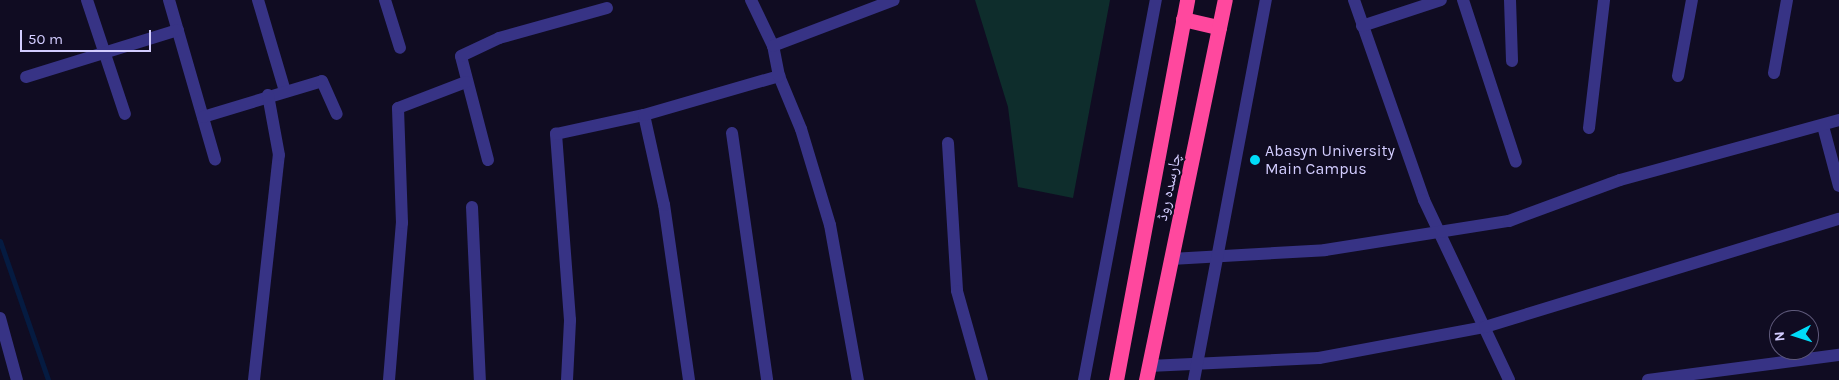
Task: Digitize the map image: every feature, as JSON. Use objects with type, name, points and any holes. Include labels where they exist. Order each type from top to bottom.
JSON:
[{"type":"highway","name":"چارسدہ روڈ","points":[[1116,380],[1186,0]]},
{"type":"highway","name":"چارسدہ روڈ","points":[[1147,373],[1225,0]]},
{"type":"highway","points":[[1183,19],[1219,27]]},
{"type":"street","points":[[87,0],[125,114]]},
{"type":"street","points":[[169,0],[215,159]]},
{"type":"street","points":[[258,0],[284,91]]},
{"type":"street","points":[[386,0],[400,48]]},
{"type":"street","points":[[751,0],[773,46],[779,76],[801,129],[830,225],[858,380]]},
{"type":"street","points":[[773,46],[894,0]]},
{"type":"street","points":[[1084,380],[1156,0]]},
{"type":"street","points":[[1194,380],[1200,364],[1218,256],[1266,0]]},
{"type":"street","points":[[1354,0],[1362,26],[1439,230],[1509,380]]},
{"type":"street","points":[[1362,26],[1441,0]]},
{"type":"street","points":[[1463,0],[1516,162]]},
{"type":"street","points":[[1510,0],[1512,60]]},
{"type":"street","points":[[1589,128],[1604,0]]},
{"type":"street","points":[[1678,76],[1692,0]]},
{"type":"street","points":[[1774,73],[1787,0]]},
{"type":"street","points":[[488,160],[460,60],[464,54],[500,38],[607,8]]},
{"type":"street","points":[[26,77],[178,30]]},
{"type":"street","points":[[567,380],[570,320],[556,134],[644,115],[779,76]]},
{"type":"street","points":[[203,116],[322,80],[337,114]]},
{"type":"street","points":[[389,380],[402,223],[398,108],[466,82]]},
{"type":"street","points":[[254,380],[279,155],[268,95]]},
{"type":"street","points":[[644,115],[664,204],[689,380]]},
{"type":"street","points":[[1171,259],[1325,250],[1439,230],[1509,221],[1620,180],[1823,126],[1839,120]]},
{"type":"street","points":[[1823,126],[1839,186]]},
{"type":"street","points":[[732,133],[767,380]]},
{"type":"street","points":[[948,143],[958,291],[982,380]]},
{"type":"street","points":[[472,207],[480,380]]},
{"type":"street","points":[[1147,373],[1200,364],[1319,358],[1485,327],[1839,220]]},
{"type":"street","points":[[0,318],[17,380]]},
{"type":"street","points":[[1648,380],[1839,355]]},
{"type":"green space","points":[[975,0],[1110,0],[1073,198],[1018,187],[1008,107]]},
{"type":"waterway","points":[[0,241],[48,380]]},
{"type":"place","name":"Abasyn University Main Campus","points":[[1255,160]]}]
